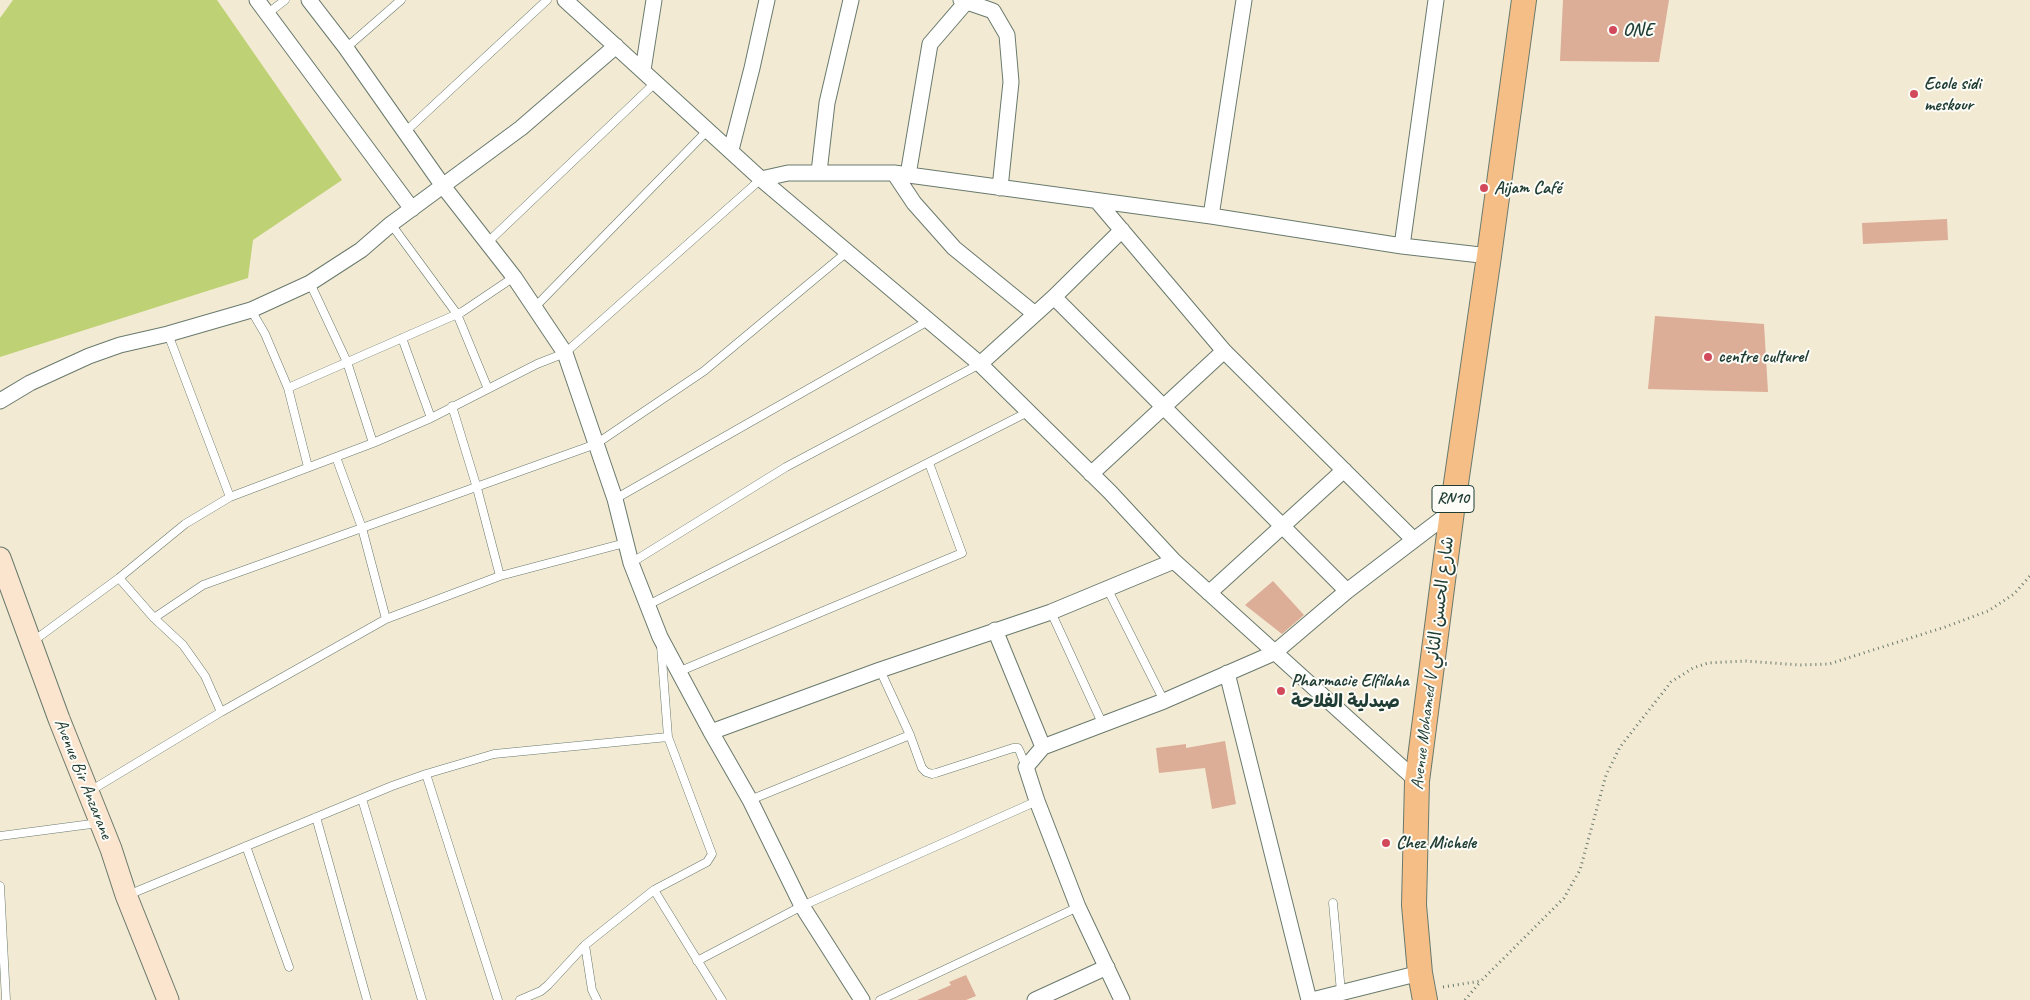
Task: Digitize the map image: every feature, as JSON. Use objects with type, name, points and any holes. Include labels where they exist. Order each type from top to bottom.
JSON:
[{"type":"main road","name":"Avenue Mohamed V شارع الحسن الثاني","points":[[1423,988],[1414,905],[1417,782],[1452,511],[1490,256],[1524,0]]},
{"type":"street","points":[[257,0],[412,208]]},
{"type":"street","points":[[309,0],[346,48],[443,186],[514,277],[565,353],[614,499],[624,543],[660,637],[750,800],[802,906],[862,1000]]},
{"type":"street","points":[[564,0],[761,179],[980,364],[1091,474],[1174,561],[1417,782]]},
{"type":"street","points":[[643,70],[654,0]]},
{"type":"street","points":[[730,150],[752,68],[767,0]]},
{"type":"street","points":[[820,172],[827,103],[851,0]]},
{"type":"street","points":[[1000,188],[1010,82],[1007,35],[993,11],[964,0],[930,44],[901,174],[914,203],[954,248],[1035,314]]},
{"type":"street","points":[[1211,216],[1244,0]]},
{"type":"street","points":[[1402,246],[1436,0]]},
{"type":"street","points":[[0,402],[30,383],[89,356],[120,345],[168,334],[252,310],[310,283],[361,250],[391,224],[521,128],[616,46]]},
{"type":"street","points":[[761,179],[788,173],[901,174],[1211,216],[1402,246],[1490,256]]},
{"type":"street","points":[[1097,201],[1224,351],[1414,539]]},
{"type":"street","points":[[980,364],[1054,297],[1122,230]]},
{"type":"street","points":[[1054,297],[1347,591]]},
{"type":"street","points":[[1091,474],[1224,351]]},
{"type":"street","points":[[1209,593],[1344,470]]},
{"type":"street","points":[[1122,1000],[1078,907],[1037,801],[1026,767],[1043,747],[1164,701],[1274,653],[1347,591],[1452,511]]},
{"type":"street","name":"Avenue Bir Anzarane","points":[[0,558],[6,590],[31,643],[101,822],[126,895],[168,1000]]},
{"type":"street","points":[[711,732],[880,670],[1051,612],[1108,590],[1174,561]]},
{"type":"street","points":[[995,630],[1043,747]]},
{"type":"street","points":[[1227,674],[1308,1000]]},
{"type":"street","points":[[1036,1000],[1107,967]]},
{"type":"street","points":[[1312,1000],[1342,992],[1423,988]]},
{"type":"lane","points":[[267,14],[286,0]]},
{"type":"lane","points":[[346,48],[401,0]]},
{"type":"lane","points":[[406,132],[547,0]]},
{"type":"lane","points":[[487,243],[655,83]]},
{"type":"lane","points":[[533,308],[707,131]]},
{"type":"lane","points":[[31,643],[119,578],[185,524],[230,497],[373,443],[431,418],[537,364],[565,353],[761,179]]},
{"type":"lane","points":[[391,224],[457,314],[488,389]]},
{"type":"lane","points":[[154,618],[203,585],[596,444],[704,371],[847,252]]},
{"type":"lane","points":[[288,388],[457,314],[514,277]]},
{"type":"lane","points":[[310,283],[347,362],[373,443]]},
{"type":"lane","points":[[252,310],[266,334],[288,388],[308,467]]},
{"type":"lane","points":[[614,499],[928,321]]},
{"type":"lane","points":[[168,334],[230,497]]},
{"type":"lane","points":[[402,338],[431,418]]},
{"type":"lane","points":[[631,563],[786,467],[980,364]]},
{"type":"lane","points":[[452,406],[477,488],[500,576]]},
{"type":"lane","points":[[648,605],[1028,412]]},
{"type":"lane","points":[[336,457],[362,528],[386,619]]},
{"type":"lane","points":[[678,672],[962,553],[929,463]]},
{"type":"lane","points":[[89,792],[221,712],[386,619],[500,576],[624,543]]},
{"type":"lane","points":[[119,578],[154,618],[183,645],[205,676],[221,712]]},
{"type":"lane","points":[[1108,590],[1164,701]]},
{"type":"lane","points":[[1051,612],[1103,725]]},
{"type":"lane","points":[[520,1000],[540,991],[548,985],[585,945],[654,890],[707,862],[712,854],[668,737],[660,637]]},
{"type":"lane","points":[[880,670],[910,735],[922,768],[932,774],[1013,748],[1018,748],[1026,767]]},
{"type":"lane","points":[[750,800],[910,735]]},
{"type":"lane","points":[[126,895],[426,774],[494,754],[668,737]]},
{"type":"lane","points":[[426,774],[498,1000]]},
{"type":"lane","points":[[362,799],[422,1000]]},
{"type":"lane","points":[[698,961],[802,906],[1037,801]]},
{"type":"lane","points":[[316,817],[367,1000]]},
{"type":"lane","points":[[0,836],[101,822]]},
{"type":"lane","points":[[246,846],[289,968]]},
{"type":"lane","points":[[0,886],[6,1000]]},
{"type":"lane","points":[[654,890],[722,1000]]},
{"type":"lane","points":[[1333,903],[1342,992]]},
{"type":"lane","points":[[880,1000],[1078,907]]},
{"type":"lane","points":[[585,945],[592,990],[597,1000]]},
{"type":"path","points":[[1465,1000],[1481,981],[1564,898],[1580,870],[1606,774],[1620,747],[1670,682],[1693,668],[1708,662],[1829,664],[1945,627],[1988,611],[2014,594],[2030,576]]},
{"type":"path","points":[[1423,988],[1481,981]]},
{"type":"green space","points":[[13,0],[217,0],[342,180],[253,240],[248,278],[0,357],[0,18]]},
{"type":"building","name":"ONE","points":[[1563,0],[1669,0],[1659,62],[1560,61]]},
{"type":"building","points":[[1947,219],[1948,240],[1863,244],[1862,223]]},
{"type":"building","name":"centre culturel","points":[[1655,316],[1764,324],[1768,392],[1648,389]]},
{"type":"building","points":[[1273,581],[1304,615],[1282,634],[1245,605]]},
{"type":"building","points":[[1225,741],[1236,804],[1212,809],[1205,768],[1159,773],[1156,748],[1186,744],[1186,748]]},
{"type":"building","points":[[966,975],[976,996],[966,1000],[917,1000],[951,985],[949,982]]},
{"type":"place","name":"ONE","points":[[1613,30]]},
{"type":"place","name":"Ecole sidi meskour","points":[[1914,94]]},
{"type":"place","name":"Aijam Café","points":[[1484,188]]},
{"type":"place","name":"centre culturel","points":[[1708,357]]},
{"type":"place","name":"Pharmacie Elfilaha صيدلية الفلاحة","points":[[1281,691]]},
{"type":"place","name":"Chez Michele","points":[[1386,843]]}]
